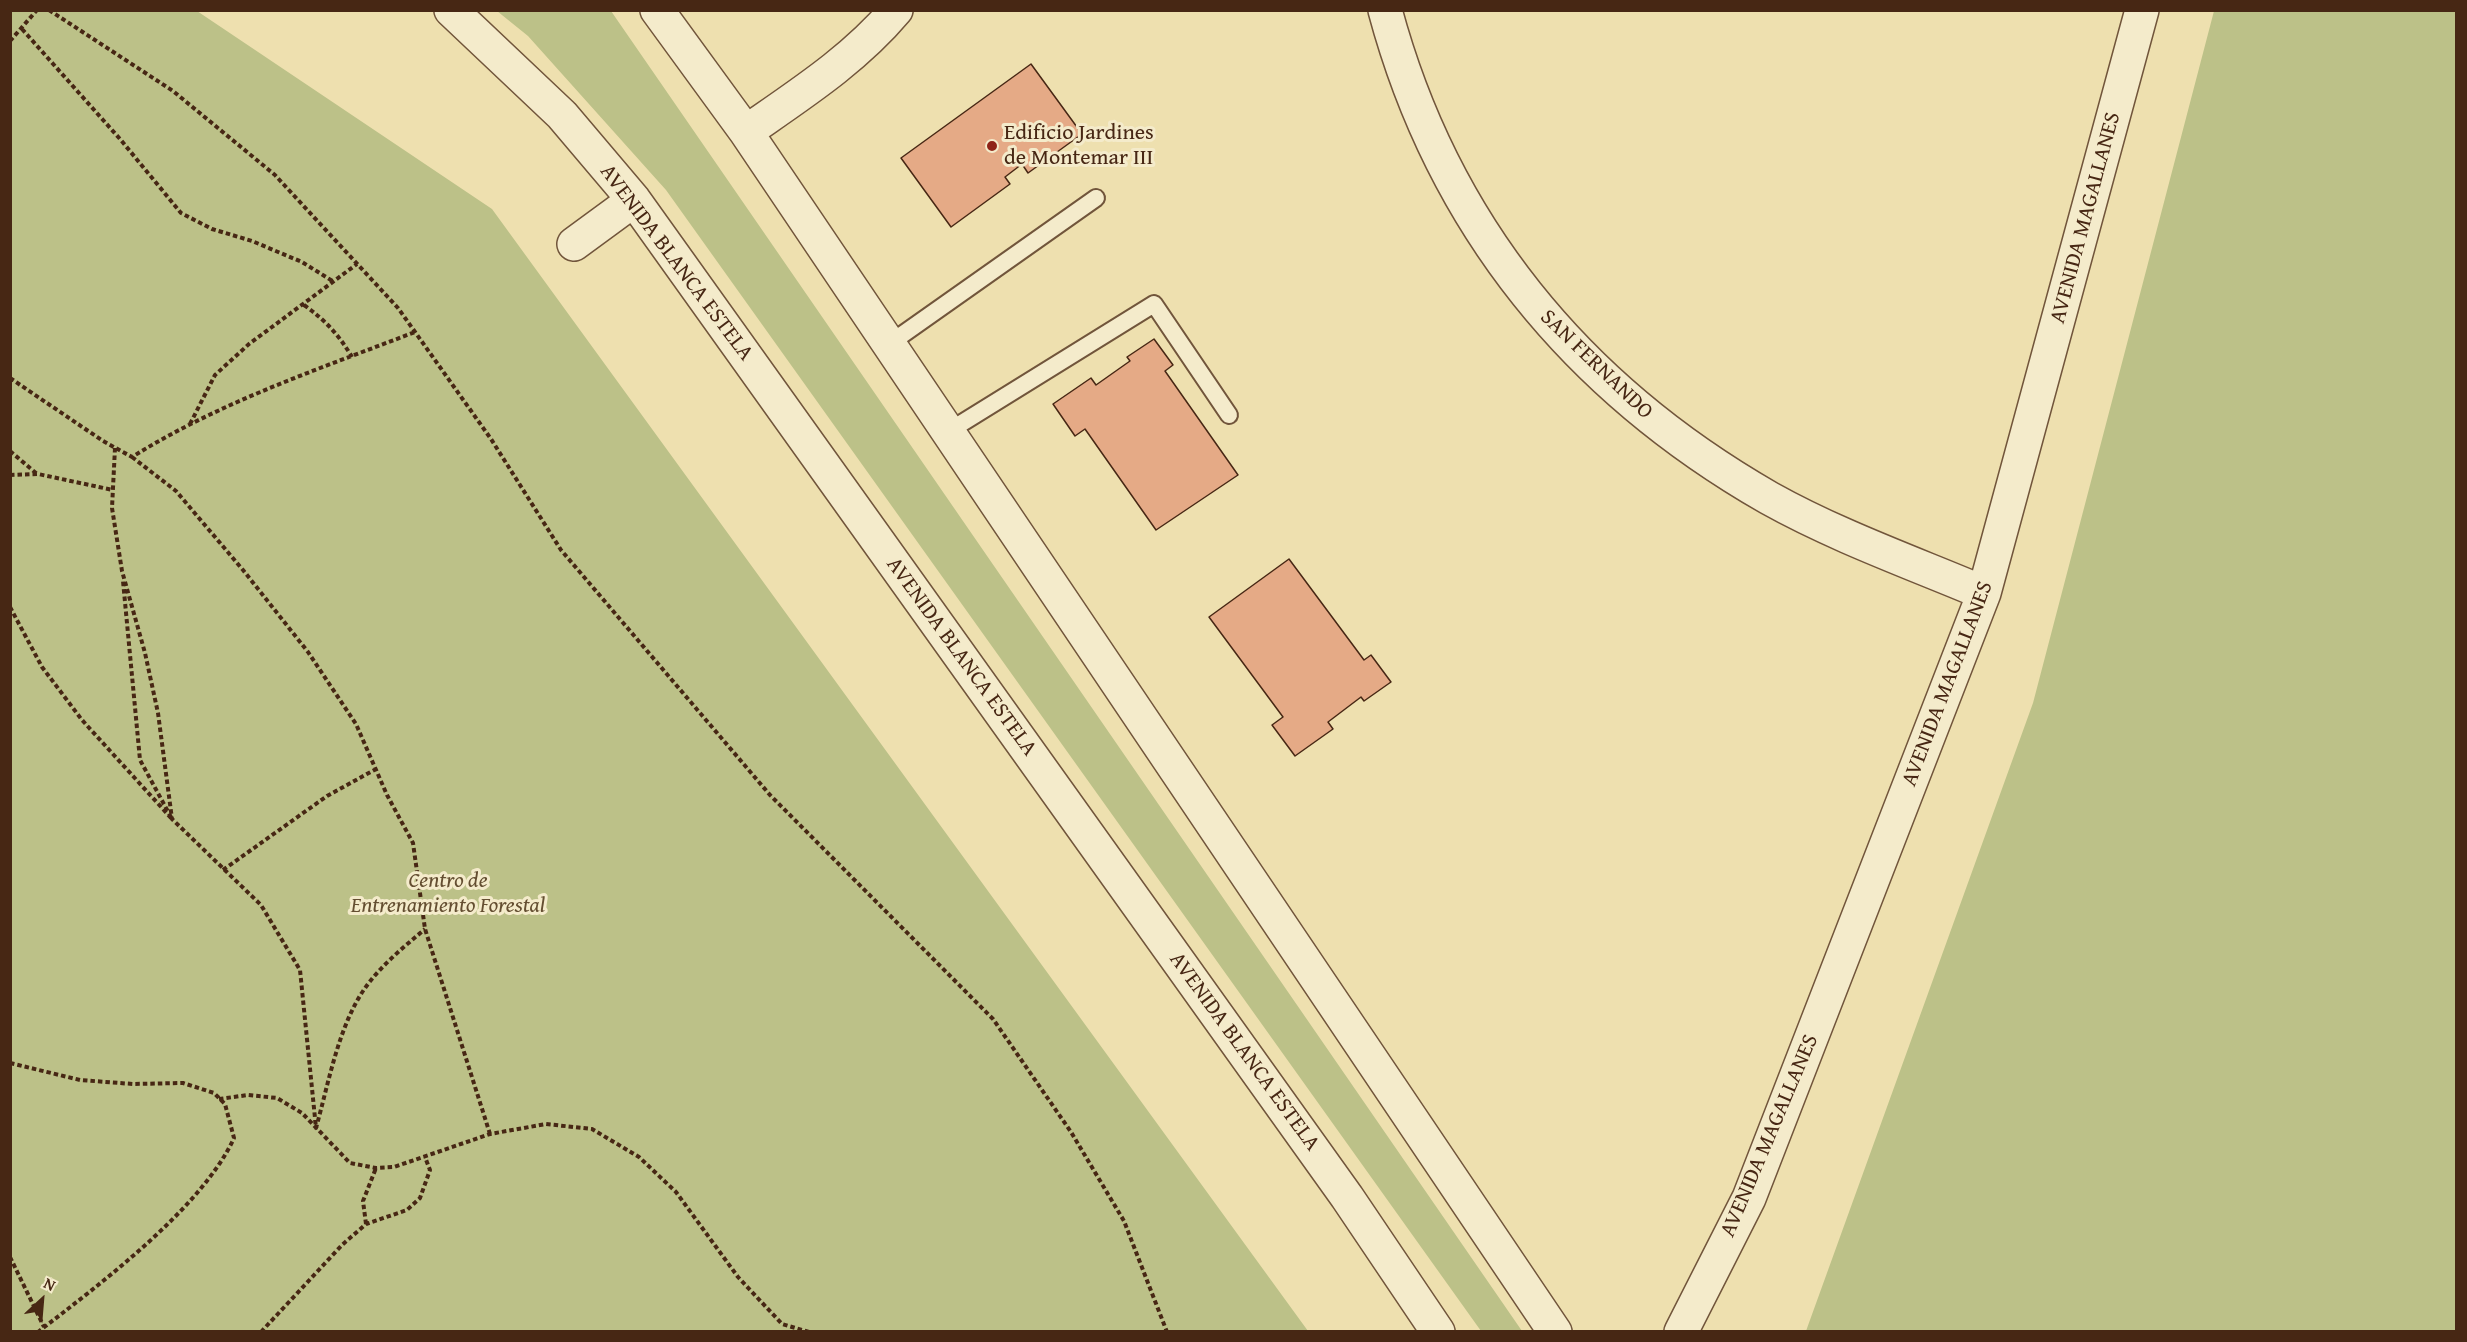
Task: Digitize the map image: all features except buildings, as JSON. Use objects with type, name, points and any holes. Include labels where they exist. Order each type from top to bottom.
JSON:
[{"type":"street","name":"AVENIDA BLANCA ESTELA","points":[[451,10],[562,115],[633,200],[1347,1197],[1438,1332]]},
{"type":"street","points":[[657,10],[746,132],[1556,1332]]},
{"type":"street","points":[[746,132],[854,53],[896,10]]},
{"type":"street","name":"SAN FERNANDO","points":[[1385,10],[1404,71],[1426,128],[1454,186],[1488,241],[1525,293],[1567,343],[1613,388],[1663,429],[1707,460],[1772,499],[1829,527],[1984,593]]},
{"type":"street","name":"AVENIDA MAGALLANES","points":[[1681,1332],[1749,1198],[1984,593],[2142,10]]},
{"type":"street","points":[[574,244],[633,200]]},
{"type":"lane","points":[[889,344],[1096,198]]},
{"type":"lane","points":[[949,431],[1154,304],[1229,415]]},
{"type":"path","points":[[10,41],[37,10]]},
{"type":"path","points":[[49,10],[182,99],[275,175],[398,308],[491,439],[561,550],[770,795],[993,1019],[1071,1132],[1124,1221],[1167,1332]]},
{"type":"path","points":[[22,29],[113,130],[181,213],[212,229],[252,241],[302,262],[334,282]]},
{"type":"path","points":[[190,424],[215,375],[249,344],[357,264]]},
{"type":"path","points":[[304,305],[326,321],[341,338],[352,357]]},
{"type":"path","points":[[132,457],[224,406],[415,332]]},
{"type":"path","points":[[10,378],[132,457],[176,490],[308,652],[357,724],[376,769],[413,843],[425,929],[489,1134]]},
{"type":"path","points":[[115,447],[112,508],[122,571],[140,760],[172,819]]},
{"type":"path","points":[[10,451],[38,474]]},
{"type":"path","points":[[10,475],[38,474],[113,490]]},
{"type":"path","points":[[122,571],[145,653],[158,713],[172,819]]},
{"type":"path","points":[[10,607],[42,667],[82,720],[172,819],[261,905],[300,970],[316,1128]]},
{"type":"path","points":[[223,870],[327,796],[376,769]]},
{"type":"path","points":[[316,1128],[347,1020],[367,985],[396,954],[425,929]]},
{"type":"path","points":[[10,1063],[80,1080],[133,1084],[183,1083],[214,1093],[225,1104],[234,1138],[224,1159],[200,1189],[152,1238],[38,1332]]},
{"type":"path","points":[[219,1099],[248,1095],[277,1098],[302,1113],[350,1163],[376,1168],[394,1167],[489,1134],[546,1124],[592,1129],[639,1156],[676,1192],[738,1277],[782,1324],[809,1332]]},
{"type":"path","points":[[261,1332],[342,1245],[366,1224],[407,1210],[420,1198],[430,1170],[425,1157]]},
{"type":"path","points":[[366,1224],[363,1201],[376,1168]]},
{"type":"path","points":[[10,1257],[44,1327]]},
{"type":"green space","name":"Centro de Entrenamiento Forestal","points":[[10,11],[197,11],[492,209],[1308,1331],[11,1331]]},
{"type":"green space","points":[[497,11],[611,11],[1522,1331],[1481,1331],[666,190],[528,36]]},
{"type":"green space","points":[[2214,11],[2456,11],[2456,1331],[1806,1331],[2033,703]]},
{"type":"place","name":"Edificio Jardines de Montemar III","points":[[992,146]]}]
